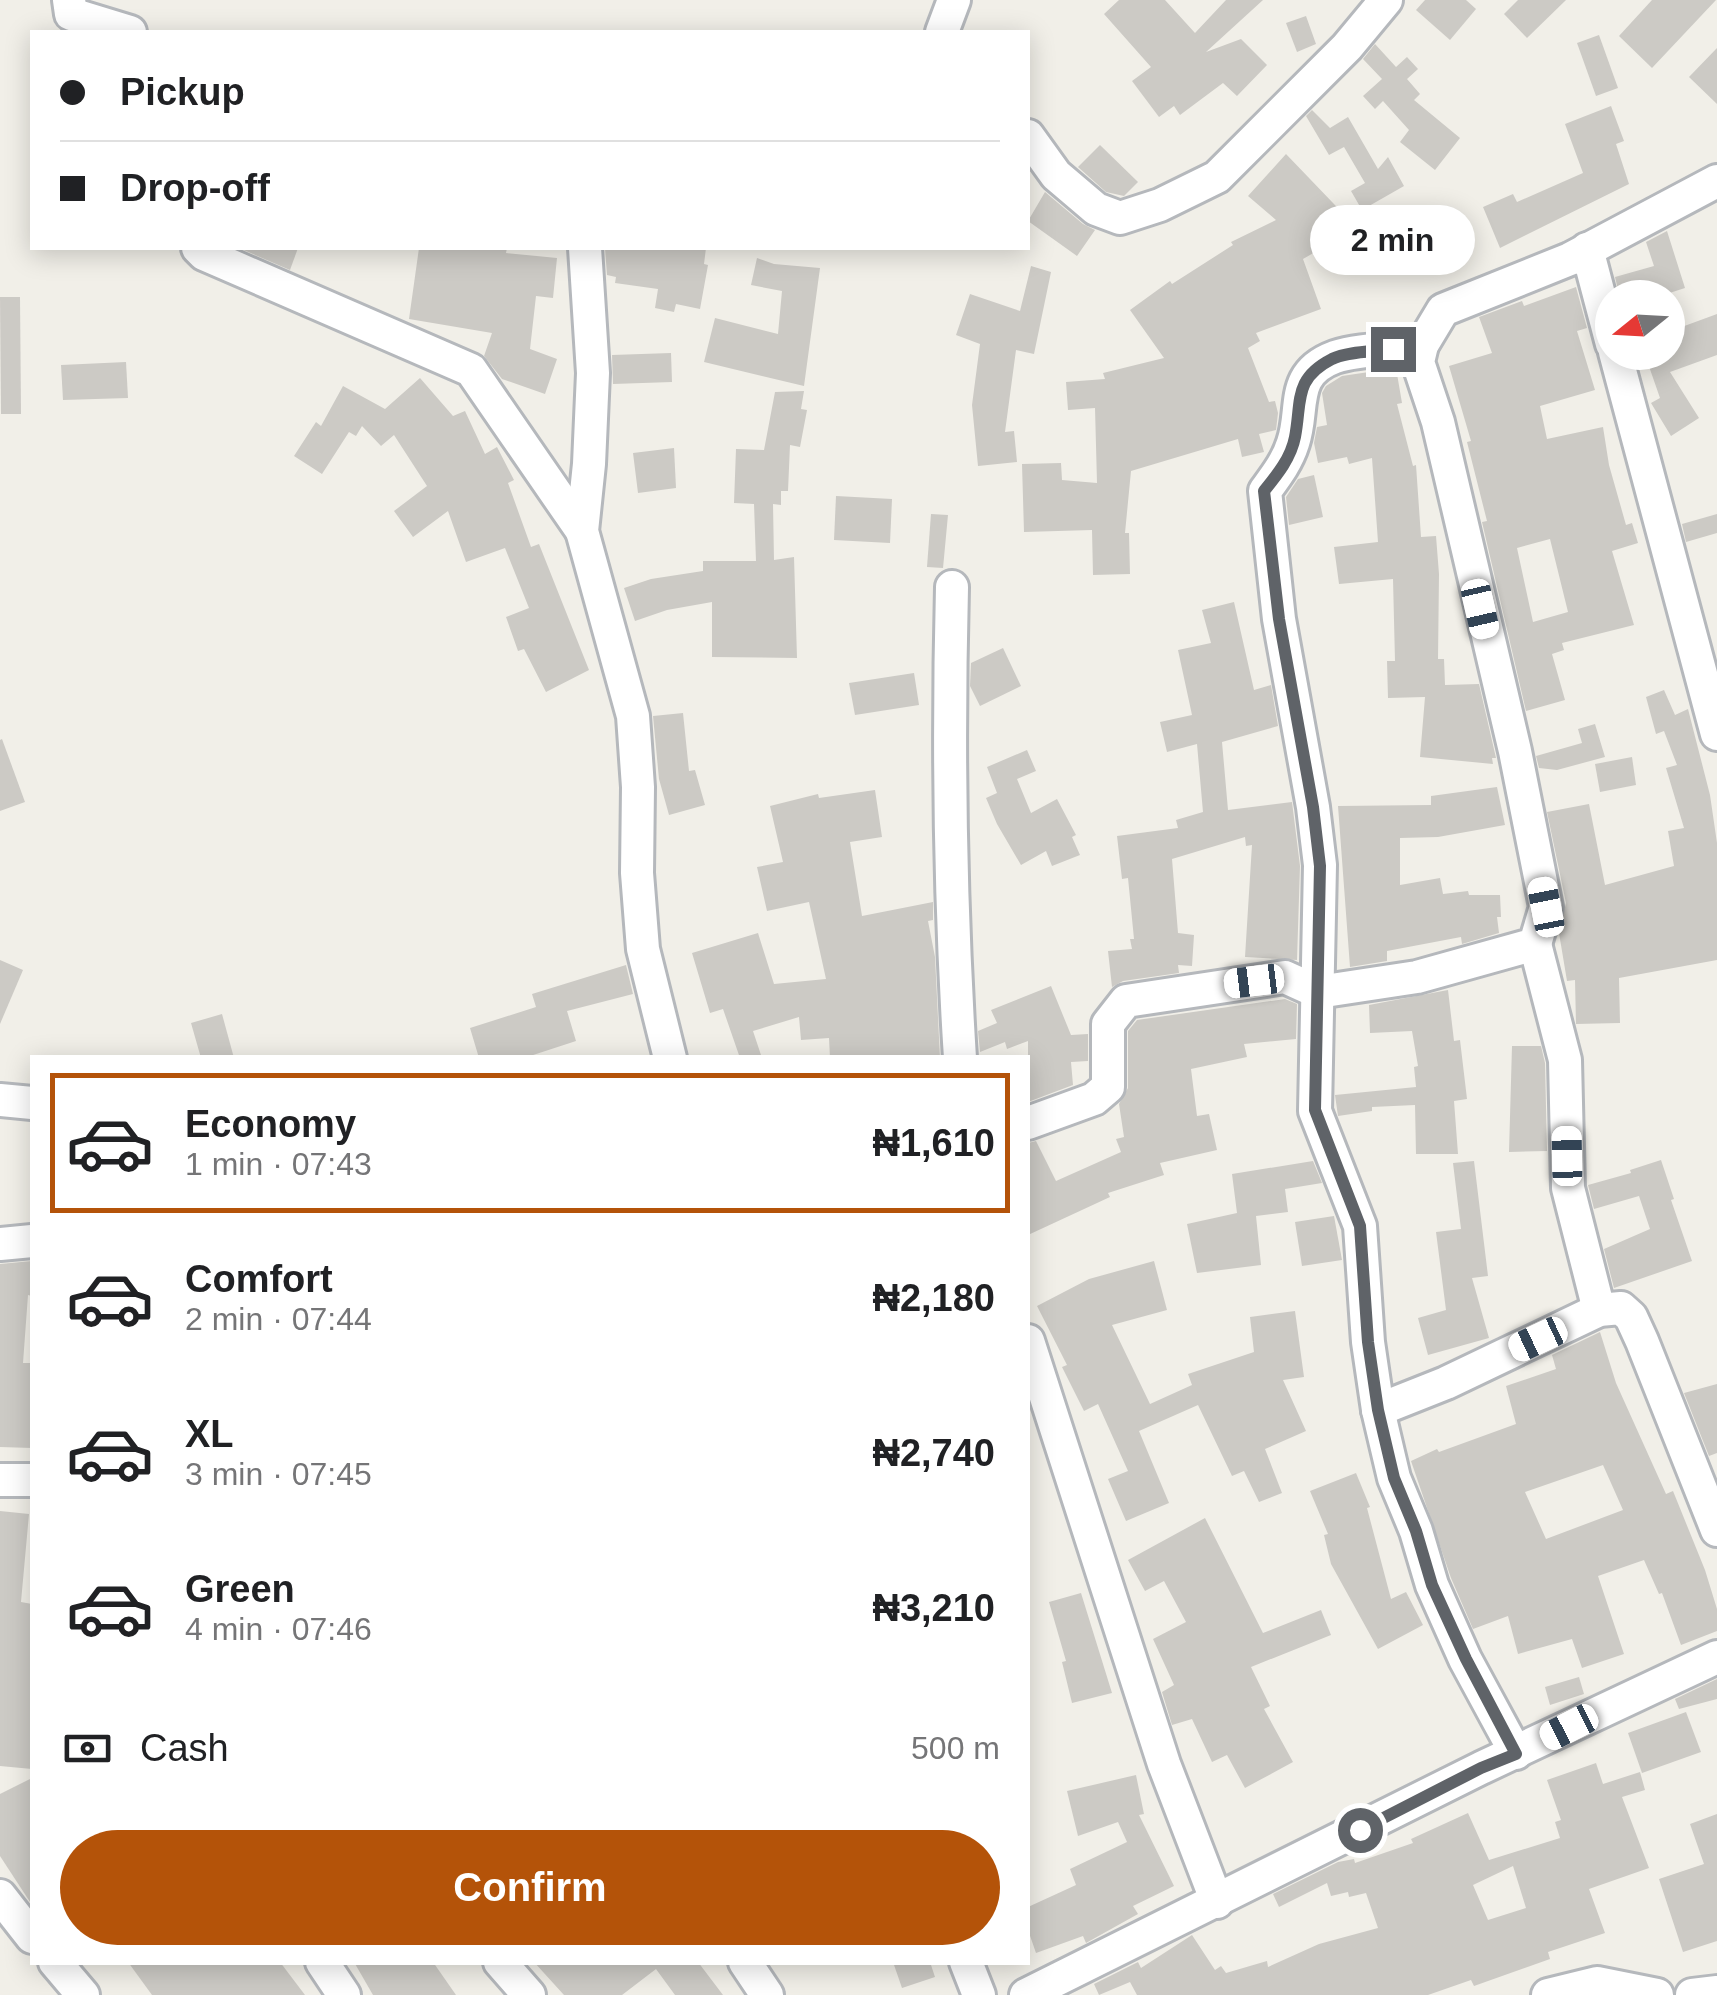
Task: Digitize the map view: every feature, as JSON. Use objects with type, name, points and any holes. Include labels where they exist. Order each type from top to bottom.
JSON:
[{"type":"street","points":[[69,0],[71,14],[123,30]]},
{"type":"street","points":[[943,30],[954,0]]},
{"type":"street","points":[[1030,139],[1056,174],[1096,208],[1120,218],[1160,206],[1217,177],[1347,48],[1386,0]]},
{"type":"street","points":[[1600,1310],[1568,1188],[1565,1060],[1535,944],[1546,907],[1515,751],[1438,422],[1418,362],[1422,345],[1443,310],[1587,249],[1717,180]]},
{"type":"street","points":[[1587,249],[1595,280]]},
{"type":"street","points":[[200,250],[286,292],[470,370],[582,531],[633,716],[643,950],[669,1055]]},
{"type":"street","points":[[582,531],[593,374],[585,250]]},
{"type":"street","points":[[1422,345],[1335,357],[1306,376],[1299,399],[1295,440],[1282,469],[1264,491],[1279,619],[1320,866],[1315,1110],[1360,1226],[1368,1342],[1394,1478],[1432,1585],[1516,1754]]},
{"type":"street","points":[[1620,370],[1717,734]]},
{"type":"street","points":[[952,588],[948,725],[953,952],[960,1055]]},
{"type":"street","points":[[1030,1123],[1094,1099],[1108,1088],[1108,1024],[1126,1000],[1285,976],[1318,992],[1417,977],[1535,944]]},
{"type":"street","points":[[0,1100],[30,1103]]},
{"type":"street","points":[[0,1244],[30,1241]]},
{"type":"street","points":[[1378,1410],[1446,1383],[1600,1310],[1621,1308],[1630,1318],[1674,1416],[1717,1530]]},
{"type":"street","points":[[1030,1347],[1164,1764],[1216,1902]]},
{"type":"street","points":[[0,1480],[30,1480]]},
{"type":"street","points":[[1026,1995],[1481,1768],[1717,1657]]},
{"type":"street","points":[[0,1896],[30,1934]]},
{"type":"street","points":[[57,1965],[82,1995]]},
{"type":"street","points":[[324,1965],[344,1995]]},
{"type":"street","points":[[503,1965],[529,1995]]},
{"type":"street","points":[[747,1965],[767,1995]]},
{"type":"street","points":[[967,1965],[979,1995]]},
{"type":"street","points":[[1548,1995],[1597,1983],[1656,1995]]},
{"type":"street","points":[[1692,1995],[1717,1992]]},
{"type":"building","points":[[1119,0],[1165,0],[1195,33],[1226,0],[1263,0],[1206,52],[1241,39],[1267,65],[1237,96],[1223,83],[1180,115],[1174,106],[1159,117],[1132,81],[1151,67],[1104,14]]},
{"type":"building","points":[[1425,0],[1466,0],[1476,9],[1450,40],[1416,10]]},
{"type":"building","points":[[1518,0],[1566,0],[1527,38],[1504,14]]},
{"type":"building","points":[[1652,0],[1716,0],[1652,68],[1619,36]]},
{"type":"building","points":[[1306,16],[1316,44],[1297,52],[1286,23]]},
{"type":"building","points":[[1599,35],[1618,88],[1596,96],[1577,43]]},
{"type":"building","points":[[1375,44],[1396,67],[1407,57],[1418,69],[1407,79],[1420,94],[1414,100],[1460,138],[1435,170],[1400,142],[1409,130],[1383,101],[1375,109],[1363,96],[1382,79],[1363,59]]},
{"type":"building","points":[[1717,48],[1717,104],[1689,77]]},
{"type":"building","points":[[1611,106],[1624,141],[1616,144],[1629,184],[1500,248],[1483,207],[1513,194],[1517,202],[1583,173],[1565,124]]},
{"type":"building","points":[[1312,110],[1330,128],[1348,117],[1378,169],[1388,157],[1404,186],[1362,210],[1351,191],[1365,183],[1344,147],[1329,155],[1306,116]]},
{"type":"building","points":[[1100,145],[1138,182],[1124,196],[1106,192],[1078,167]]},
{"type":"building","points":[[1286,154],[1357,228],[1303,259],[1321,309],[1256,333],[1260,341],[1248,348],[1269,402],[1275,401],[1276,430],[1259,434],[1264,452],[1242,457],[1238,439],[1131,471],[1125,533],[1129,533],[1130,574],[1093,575],[1092,530],[1024,532],[1022,464],[1061,463],[1062,480],[1097,483],[1095,408],[1068,410],[1066,382],[1105,379],[1103,373],[1164,358],[1130,310],[1170,281],[1172,284],[1233,245],[1231,242],[1276,220],[1248,196]]},
{"type":"building","points":[[1045,192],[1095,230],[1077,256],[1030,222]]},
{"type":"building","points":[[1667,231],[1682,280],[1616,280],[1615,277],[1654,266],[1646,242]]},
{"type":"building","points":[[244,250],[297,250],[290,270]]},
{"type":"building","points":[[419,250],[507,250],[506,253],[557,258],[553,298],[536,296],[530,349],[557,359],[545,394],[502,379],[484,356],[492,333],[409,319]]},
{"type":"building","points":[[605,250],[706,250],[704,264],[708,265],[700,309],[676,304],[674,312],[655,308],[658,289],[615,283],[616,277],[607,275]]},
{"type":"building","points":[[757,258],[774,264],[820,268],[804,386],[704,362],[715,318],[778,334],[782,291],[751,285]]},
{"type":"building","points":[[1031,266],[1051,272],[1034,354],[1016,350],[1005,432],[1014,431],[1017,462],[978,466],[972,405],[980,344],[956,335],[970,294],[1020,311]]},
{"type":"building","points":[[1576,287],[1587,328],[1577,331],[1595,390],[1540,406],[1547,439],[1603,427],[1626,525],[1632,523],[1638,543],[1612,551],[1634,625],[1562,643],[1564,650],[1552,654],[1565,700],[1526,711],[1482,522],[1487,521],[1467,442],[1471,441],[1449,366],[1492,353],[1479,317],[1522,301],[1524,306]],"holes":[[[1550,539],[1568,612],[1533,622],[1517,548]]]},
{"type":"building","points":[[0,297],[20,297],[21,414],[1,414]]},
{"type":"building","points":[[1717,314],[1717,355],[1685,367],[1685,326]]},
{"type":"building","points":[[671,353],[672,382],[613,384],[612,355]]},
{"type":"building","points":[[126,362],[128,398],[63,400],[61,365]]},
{"type":"building","points":[[1396,368],[1402,403],[1397,404],[1413,466],[1416,465],[1421,537],[1436,536],[1438,659],[1444,659],[1445,685],[1479,684],[1496,758],[1492,758],[1493,764],[1420,757],[1425,697],[1388,698],[1387,661],[1395,661],[1393,579],[1339,584],[1334,547],[1378,542],[1372,458],[1349,464],[1347,457],[1318,463],[1314,443],[1317,427],[1327,425],[1322,393],[1342,376]]},
{"type":"building","points":[[1650,370],[1676,370],[1670,372],[1699,418],[1671,436],[1651,403],[1660,398]]},
{"type":"building","points":[[420,378],[453,416],[465,411],[485,454],[497,447],[514,480],[508,483],[531,547],[539,544],[589,670],[546,692],[524,649],[518,651],[506,617],[529,608],[505,548],[466,562],[448,511],[413,537],[394,511],[427,486],[394,435],[381,446],[362,426],[356,436],[349,432],[322,474],[294,456],[316,422],[321,426],[343,386],[385,409]]},
{"type":"building","points":[[804,391],[801,409],[807,410],[800,447],[790,445],[788,491],[781,491],[781,505],[773,504],[774,560],[794,557],[797,658],[712,657],[712,602],[667,610],[635,621],[624,588],[651,579],[703,571],[703,561],[756,561],[754,504],[734,503],[736,449],[764,450],[775,392]]},
{"type":"building","points":[[674,448],[676,488],[638,493],[633,453]]},
{"type":"building","points":[[1314,475],[1323,517],[1289,525],[1286,497],[1298,479]]},
{"type":"building","points":[[836,496],[892,499],[890,543],[834,540]]},
{"type":"building","points":[[931,514],[948,515],[943,568],[927,567]]},
{"type":"building","points":[[1717,514],[1717,533],[1686,542],[1682,524]]},
{"type":"building","points":[[1234,602],[1254,690],[1271,685],[1278,726],[1222,742],[1228,810],[1292,802],[1300,866],[1297,960],[1245,957],[1252,845],[1246,846],[1245,837],[1172,859],[1178,933],[1194,935],[1192,966],[1178,965],[1179,973],[1123,981],[1112,987],[1108,951],[1132,949],[1130,939],[1134,939],[1128,878],[1122,879],[1117,836],[1178,828],[1176,820],[1203,812],[1197,744],[1167,752],[1160,722],[1192,715],[1178,650],[1211,643],[1202,610]]},
{"type":"building","points":[[1003,648],[1021,686],[980,706],[970,686],[971,663]]},
{"type":"building","points":[[914,673],[919,705],[855,715],[849,683]]},
{"type":"building","points":[[1664,690],[1675,715],[1688,709],[1710,795],[1717,843],[1717,960],[1619,978],[1620,1023],[1576,1024],[1575,980],[1567,981],[1559,933],[1566,903],[1547,812],[1589,804],[1605,885],[1674,866],[1668,831],[1684,828],[1666,768],[1677,765],[1664,731],[1656,734],[1646,697]]},
{"type":"building","points":[[683,713],[689,771],[695,770],[705,805],[669,815],[659,779],[653,716]]},
{"type":"building","points":[[1595,724],[1605,757],[1557,770],[1539,768],[1536,756],[1582,743],[1578,729]]},
{"type":"building","points":[[0,740],[25,802],[0,811]]},
{"type":"building","points":[[1027,750],[1036,771],[1017,779],[1031,813],[1057,799],[1076,835],[1072,837],[1080,855],[1052,866],[1046,851],[1021,865],[986,798],[997,793],[987,767]]},
{"type":"building","points":[[1632,757],[1636,785],[1600,792],[1595,764]]},
{"type":"building","points":[[1497,787],[1505,825],[1438,837],[1400,838],[1400,885],[1440,878],[1443,894],[1468,891],[1469,895],[1500,895],[1499,933],[1462,944],[1461,937],[1387,951],[1387,961],[1350,967],[1338,806],[1431,805],[1431,796]]},
{"type":"building","points":[[875,790],[882,837],[850,842],[862,916],[933,902],[933,920],[928,921],[935,957],[940,1055],[830,1055],[829,1038],[801,1040],[799,1017],[753,1031],[761,1055],[739,1055],[723,1009],[710,1013],[692,953],[758,933],[774,984],[826,979],[809,902],[767,911],[757,867],[783,862],[770,806],[818,794],[819,798]]},
{"type":"building","points":[[0,960],[23,970],[0,1024]]},
{"type":"building","points":[[626,965],[633,994],[567,1011],[576,1041],[533,1055],[478,1055],[470,1028],[536,1007],[532,994]]},
{"type":"building","points":[[1051,986],[1071,1035],[1088,1034],[1088,1061],[1071,1062],[1073,1085],[1030,1101],[1028,1041],[1007,1049],[1005,1042],[980,1052],[978,1031],[997,1023],[991,1010]]},
{"type":"building","points":[[1448,990],[1454,1041],[1460,1040],[1467,1099],[1454,1101],[1458,1154],[1416,1154],[1415,1105],[1372,1107],[1372,1111],[1338,1116],[1335,1095],[1416,1087],[1414,1067],[1418,1066],[1412,1031],[1370,1033],[1369,1005]]},
{"type":"building","points":[[1285,999],[1297,1004],[1296,1039],[1244,1044],[1247,1057],[1191,1069],[1197,1116],[1209,1114],[1217,1150],[1160,1163],[1164,1175],[1108,1193],[1110,1197],[1030,1234],[1030,1142],[1036,1141],[1056,1181],[1121,1152],[1116,1139],[1124,1137],[1119,1104],[1128,1088],[1128,1031],[1137,1020]]},
{"type":"building","points":[[222,1014],[233,1055],[200,1055],[191,1023]]},
{"type":"building","points":[[1512,1046],[1541,1046],[1545,1063],[1547,1151],[1509,1152]]},
{"type":"building","points":[[1661,1160],[1692,1261],[1614,1288],[1604,1249],[1650,1229],[1639,1196],[1594,1209],[1588,1185]]},
{"type":"building","points":[[1313,1161],[1322,1183],[1285,1189],[1288,1212],[1256,1216],[1261,1265],[1197,1273],[1187,1224],[1237,1213],[1232,1174]]},
{"type":"building","points":[[1474,1161],[1488,1276],[1472,1278],[1489,1338],[1428,1355],[1418,1318],[1446,1310],[1436,1232],[1461,1229],[1453,1163]]},
{"type":"building","points":[[1334,1216],[1342,1260],[1302,1266],[1295,1222]]},
{"type":"building","points":[[30,1261],[23,1363],[30,1363],[30,1448],[0,1447],[0,1264]]},
{"type":"building","points":[[1154,1261],[1167,1310],[1112,1325],[1150,1404],[1192,1385],[1188,1374],[1254,1352],[1250,1317],[1295,1311],[1304,1377],[1283,1380],[1306,1431],[1265,1449],[1282,1493],[1259,1502],[1244,1471],[1232,1476],[1198,1405],[1139,1431],[1169,1503],[1126,1521],[1108,1479],[1128,1471],[1098,1404],[1084,1411],[1062,1367],[1067,1365],[1037,1306],[1089,1279]]},
{"type":"building","points":[[1600,1332],[1616,1383],[1666,1494],[1673,1491],[1705,1570],[1717,1609],[1717,1631],[1681,1645],[1662,1593],[1659,1594],[1644,1560],[1598,1576],[1624,1654],[1582,1668],[1572,1639],[1518,1654],[1508,1616],[1473,1629],[1411,1461],[1516,1424],[1506,1386],[1556,1369],[1552,1355]],"holes":[[[1603,1465],[1623,1510],[1546,1539],[1525,1492]]]},
{"type":"building","points":[[1717,1384],[1717,1453],[1709,1456],[1684,1393]]},
{"type":"building","points":[[1356,1473],[1370,1507],[1367,1508],[1391,1599],[1406,1592],[1423,1625],[1378,1649],[1331,1564],[1324,1535],[1328,1534],[1310,1491]]},
{"type":"building","points":[[0,1511],[29,1514],[21,1602],[30,1604],[30,1769],[0,1766]]},
{"type":"building","points":[[1205,1518],[1263,1633],[1321,1610],[1331,1635],[1251,1667],[1270,1706],[1264,1709],[1293,1762],[1245,1788],[1227,1755],[1212,1762],[1192,1719],[1172,1725],[1162,1692],[1174,1685],[1153,1639],[1186,1622],[1164,1581],[1145,1591],[1128,1560]]},
{"type":"building","points":[[1081,1593],[1112,1693],[1072,1703],[1062,1662],[1066,1661],[1049,1602]]},
{"type":"building","points":[[1579,1677],[1584,1694],[1550,1705],[1545,1687]]},
{"type":"building","points":[[1717,1679],[1717,1699],[1679,1709],[1675,1699]]},
{"type":"building","points":[[1686,1712],[1701,1752],[1642,1773],[1628,1733]]},
{"type":"building","points":[[1596,1763],[1603,1784],[1640,1772],[1645,1790],[1622,1797],[1649,1868],[1589,1889],[1605,1933],[1548,1952],[1550,1959],[1474,1986],[1471,1980],[1428,1995],[1137,1995],[1130,1982],[1099,1995],[1094,1984],[1138,1962],[1141,1968],[1192,1935],[1215,1970],[1221,1966],[1226,1973],[1267,1961],[1268,1967],[1319,1944],[1378,1928],[1366,1893],[1331,1896],[1327,1883],[1279,1907],[1273,1894],[1338,1862],[1354,1859],[1355,1863],[1413,1843],[1411,1839],[1468,1813],[1489,1860],[1560,1838],[1555,1822],[1561,1820],[1547,1780]],"holes":[[[1513,1866],[1526,1908],[1488,1920],[1473,1885]]]},
{"type":"building","points":[[1136,1775],[1144,1814],[1139,1815],[1174,1886],[1133,1906],[1138,1914],[1086,1943],[1083,1936],[1036,1953],[1030,1936],[1030,1906],[1076,1885],[1070,1869],[1127,1842],[1118,1822],[1078,1836],[1067,1791]]},
{"type":"building","points":[[30,1779],[30,1902],[0,1856],[0,1794]]},
{"type":"building","points":[[1717,1814],[1717,1941],[1683,1952],[1659,1879],[1704,1864],[1690,1824]]},
{"type":"building","points":[[130,1965],[282,1965],[305,1995],[152,1995]]},
{"type":"building","points":[[356,1965],[435,1965],[456,1995],[373,1995]]},
{"type":"building","points":[[537,1965],[700,1965],[723,1995],[675,1995],[656,1969],[622,1995],[564,1995]]},
{"type":"building","points":[[894,1965],[931,1965],[935,1977],[902,1988]]},
{"type":"route","points":[[1360,1830],[1516,1754],[1432,1585],[1394,1478],[1368,1342],[1360,1226],[1315,1110],[1320,866],[1279,619],[1264,491],[1282,469],[1295,440],[1299,399],[1306,376],[1335,357],[1393,349]]}]
